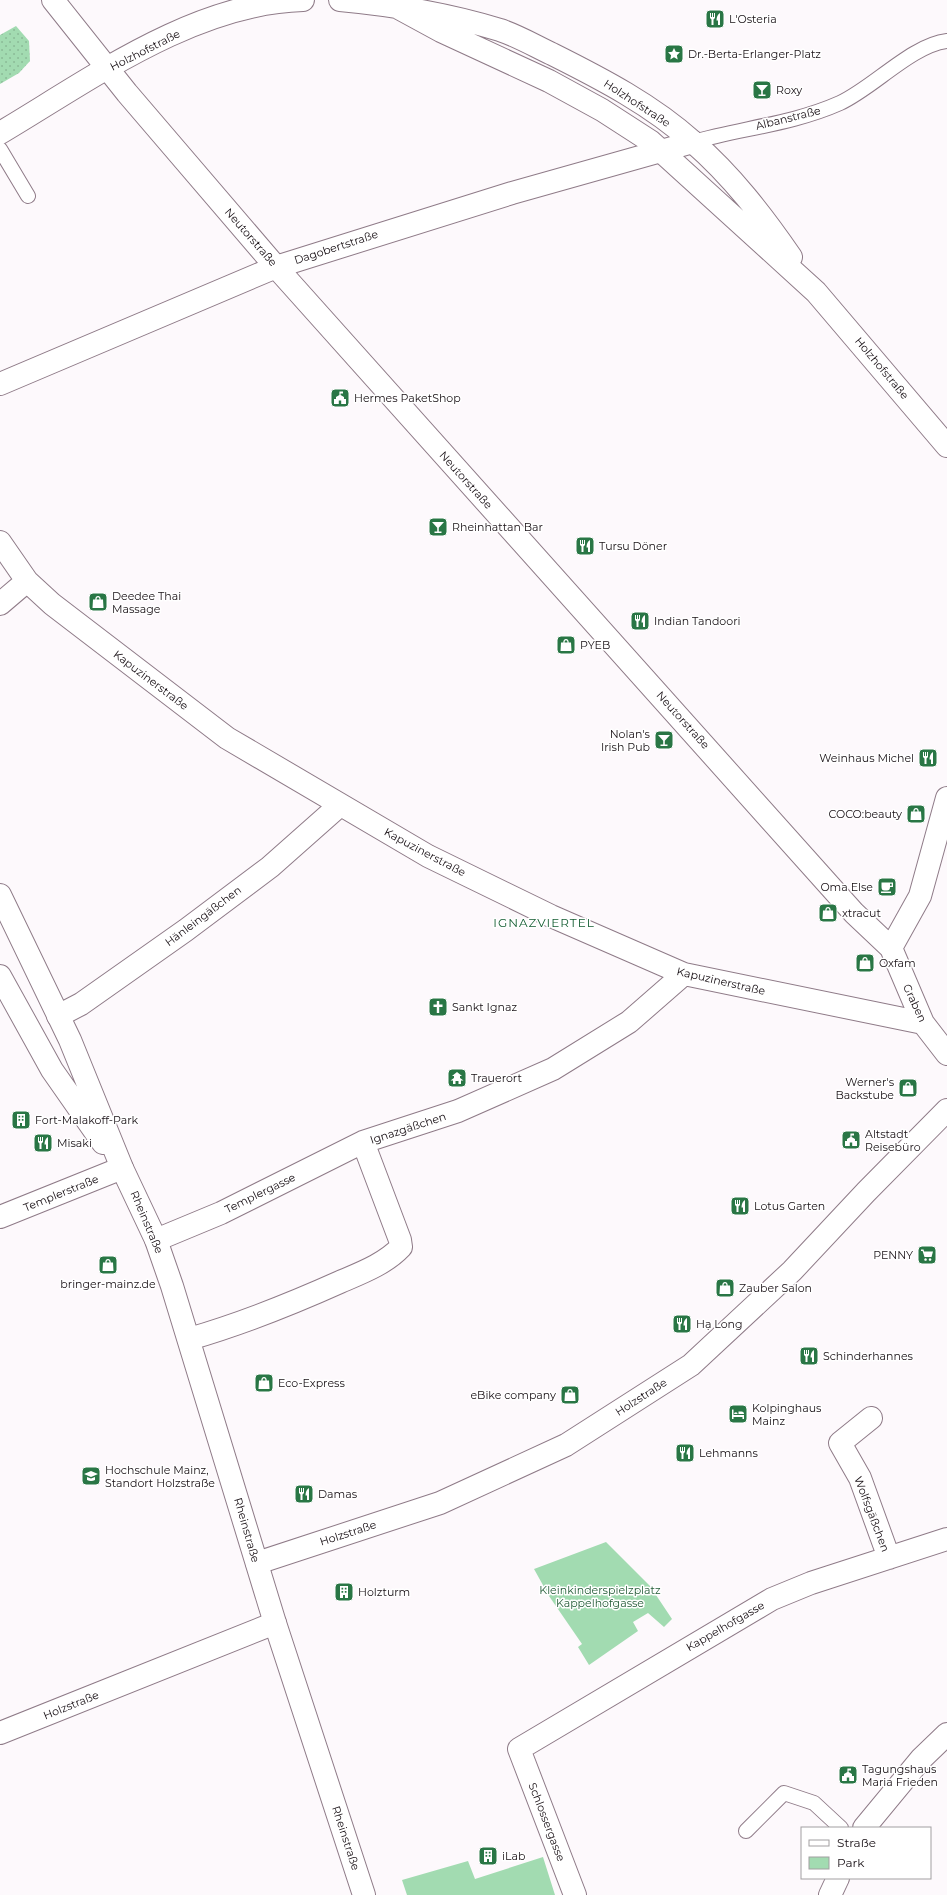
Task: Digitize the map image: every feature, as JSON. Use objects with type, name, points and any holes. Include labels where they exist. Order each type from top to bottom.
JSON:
[{"type":"street","name":"Neutorstraße","points":[[53,0],[107,68],[276,267],[854,913],[891,948]]},
{"type":"street","name":"Holzhofstraße","points":[[0,133],[107,68],[152,44],[216,16],[263,4],[303,0]]},
{"type":"street","name":"Holzhofstraße","points":[[340,0],[395,6],[502,31],[584,70],[624,92],[658,114],[693,142],[727,175],[758,210],[816,292],[947,446]]},
{"type":"street","name":"Holzhofstraße","points":[[395,6],[441,31],[549,81],[640,134],[662,150],[816,292]]},
{"type":"street","name":"Albanstraße","points":[[662,150],[693,142]]},
{"type":"street","name":"Dagobertstraße","points":[[0,384],[276,267],[512,193],[662,150]]},
{"type":"street","name":"Kapuzinerstraße","points":[[0,542],[27,581],[52,604],[227,738],[428,856],[552,916],[684,974],[923,1023]]},
{"type":"street","points":[[0,604],[27,581]]},
{"type":"street","points":[[891,948],[920,896],[947,798]]},
{"type":"street","name":"Hänleingäßchen","points":[[58,1016],[87,999],[186,930],[270,867],[340,805]]},
{"type":"street","name":"Rheinstraße","points":[[0,895],[58,1016],[122,1168],[156,1240],[189,1339],[275,1623],[364,1895]]},
{"type":"street","name":"Graben","points":[[891,948],[923,1023],[947,1054]]},
{"type":"street","name":"Ignazgäßchen","points":[[189,1339],[227,1328],[286,1306],[368,1269],[395,1253],[401,1247],[400,1240],[363,1142],[458,1111],[553,1069],[629,1022],[684,974]]},
{"type":"street","name":"Rheinstraße","points":[[0,976],[52,1070],[122,1168]]},
{"type":"street","name":"Holzstraße","points":[[257,1563],[440,1503],[566,1446],[691,1365],[792,1271],[866,1192],[947,1110]]},
{"type":"street","name":"Templergasse","points":[[156,1240],[221,1213],[363,1142]]},
{"type":"street","name":"Templerstraße","points":[[0,1217],[122,1168]]},
{"type":"street","name":"Wolfsgäßchen","points":[[871,1418],[840,1443],[860,1478],[889,1558]]},
{"type":"street","name":"Kappelhofgasse","points":[[519,1749],[772,1599],[811,1584],[947,1539]]},
{"type":"street","name":"Holzstraße","points":[[0,1733],[275,1623]]},
{"type":"street","points":[[865,1827],[921,1759],[947,1734]]},
{"type":"street","name":"Schlossergasse","points":[[519,1749],[575,1895]]},
{"type":"street","points":[[830,1895],[838,1879]]},
{"type":"lane","name":"Albanstraße","points":[[693,142],[718,134],[808,116],[859,93],[903,61],[925,49],[946,41]]},
{"type":"lane","points":[[0,149],[28,196]]},
{"type":"lane","points":[[746,1831],[784,1793],[814,1803],[839,1827]]},
{"type":"green space","points":[[16,26],[29,41],[30,61],[19,73],[0,84],[0,35]]},
{"type":"green space","name":"Kleinkinderspielzplatz Kappelhofgasse","points":[[606,1542],[650,1586],[672,1619],[664,1627],[648,1613],[633,1622],[638,1631],[589,1665],[578,1647],[582,1644],[549,1596],[534,1569]]},
{"type":"green space","points":[[543,1857],[555,1895],[407,1895],[402,1880],[468,1861],[475,1879]]},
{"type":"place","name":"L'Osteria","points":[[715,19]]},
{"type":"place","name":"Dr.-Berta-Erlanger-Platz","points":[[674,54]]},
{"type":"place","name":"Roxy","points":[[762,90]]},
{"type":"place","name":"Hermes PaketShop","points":[[340,398]]},
{"type":"place","name":"Rheinhattan Bar","points":[[438,527]]},
{"type":"place","name":"Tursu Döner","points":[[585,546]]},
{"type":"place","name":"Deedee Thai Massage","points":[[98,602]]},
{"type":"place","name":"Indian Tandoori","points":[[640,621]]},
{"type":"place","name":"PYEB","points":[[566,645]]},
{"type":"place","name":"Nolan's Irish Pub","points":[[664,740]]},
{"type":"place","name":"Weinhaus Michel","points":[[928,758]]},
{"type":"place","name":"COCO:beauty","points":[[916,814]]},
{"type":"place","name":"Oma Else","points":[[887,887]]},
{"type":"place","name":"xtracut","points":[[828,913]]},
{"type":"place","name":"Oxfam","points":[[865,963]]},
{"type":"place","name":"Sankt Ignaz","points":[[438,1007]]},
{"type":"place","name":"Trauerort","points":[[457,1078]]},
{"type":"place","name":"Werner's Backstube","points":[[908,1088]]},
{"type":"place","name":"Fort-Malakoff-Park","points":[[21,1120]]},
{"type":"place","name":"Altstadt Reisebüro","points":[[851,1140]]},
{"type":"place","name":"Misaki","points":[[43,1143]]},
{"type":"place","name":"Lotus Garten","points":[[740,1206]]},
{"type":"place","name":"PENNY","points":[[927,1255]]},
{"type":"place","name":"bringer-mainz.de","points":[[108,1265]]},
{"type":"place","name":"Zauber Salon","points":[[725,1288]]},
{"type":"place","name":"Hạ Long","points":[[682,1324]]},
{"type":"place","name":"Schinderhannes","points":[[809,1356]]},
{"type":"place","name":"Eco-Express","points":[[264,1383]]},
{"type":"place","name":"eBike company","points":[[570,1395]]},
{"type":"place","name":"Kolpinghaus Mainz","points":[[738,1414]]},
{"type":"place","name":"Lehmanns","points":[[685,1453]]},
{"type":"place","name":"Hochschule Mainz, Standort Holzstraße","points":[[91,1476]]},
{"type":"place","name":"Damas","points":[[304,1494]]},
{"type":"place","name":"Holzturm","points":[[344,1592]]},
{"type":"place","name":"Tagungshaus Maria Frieden","points":[[848,1775]]},
{"type":"place","name":"iLab","points":[[488,1856]]},
{"type":"district","name":"IGNAZVIERTEL","points":[[544,923]]}]
